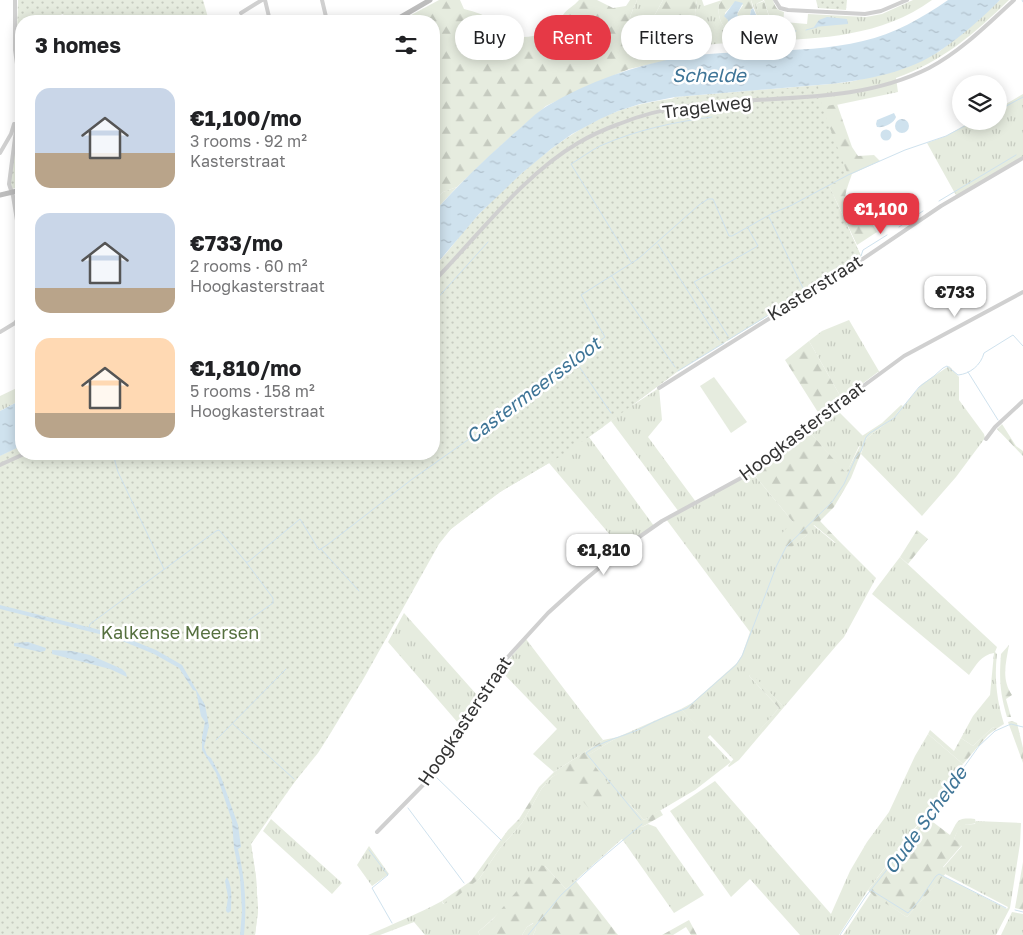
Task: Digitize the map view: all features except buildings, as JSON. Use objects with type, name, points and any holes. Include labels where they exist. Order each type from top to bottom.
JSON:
[{"type":"main road","points":[[404,15],[430,0]]},
{"type":"main road","points":[[0,194],[15,191]]},
{"type":"street","points":[[15,0],[15,15]]},
{"type":"street","points":[[241,13],[264,0],[268,15]]},
{"type":"street","points":[[322,0],[325,15]]},
{"type":"street","points":[[775,0],[780,8],[843,13],[875,12],[907,0]]},
{"type":"street","name":"Tragelweg","points":[[440,274],[492,218],[536,175],[577,143],[603,130],[642,116],[688,106],[835,95],[888,84],[911,76],[942,60],[970,40],[1014,0]]},
{"type":"street","points":[[0,153],[11,134],[15,122]]},
{"type":"street","points":[[15,137],[9,184],[15,210]]},
{"type":"street","name":"Kasterstraat","points":[[659,388],[845,271],[941,206],[1023,158]]},
{"type":"street","name":"Hoogkasterstraat","points":[[377,832],[422,785],[451,742],[480,693],[506,658],[548,613],[581,583],[622,549],[662,521],[752,472],[806,428],[904,356],[1023,292]]},
{"type":"street","points":[[0,332],[15,323]]},
{"type":"street","points":[[986,439],[995,427],[1023,402]]},
{"type":"street","points":[[0,465],[15,458]]},
{"type":"green space","points":[[18,0],[203,0],[207,15],[63,14],[18,15]]},
{"type":"green space","points":[[439,0],[460,0],[464,9],[482,15],[455,15],[455,60],[524,60],[524,37],[534,36],[534,60],[611,60],[611,15],[563,15],[579,0],[597,0],[613,8],[626,6],[630,0],[637,0],[631,15],[621,15],[621,60],[670,60],[629,69],[546,106],[457,187],[443,192],[440,195],[440,15],[411,15]]},
{"type":"green space","points":[[637,0],[663,0],[655,15],[631,15]]},
{"type":"green space","points":[[663,0],[697,0],[695,15],[655,15]]},
{"type":"green space","points":[[697,0],[702,0],[704,6],[722,0],[719,4],[719,17],[722,24],[722,44],[712,44],[712,15],[695,15]]},
{"type":"green space","points":[[722,0],[751,0],[753,8],[750,15],[738,15],[743,5],[735,2],[725,13],[726,15],[722,15],[722,24],[719,4]]},
{"type":"green space","points":[[751,0],[764,0],[756,4],[760,15],[757,15]]},
{"type":"green space","points":[[764,0],[773,0],[777,8],[784,12],[784,15],[769,15]]},
{"type":"green space","points":[[816,0],[847,0],[846,10],[818,8]]},
{"type":"green space","points":[[913,0],[932,0],[903,17],[872,28],[796,39],[796,23],[807,24],[808,14],[866,17],[882,14]]},
{"type":"green space","name":"Kalkense Meersen","points":[[1000,0],[1009,0],[970,35],[943,55],[896,78],[898,92],[822,108],[829,186],[861,256],[840,271],[678,371],[630,407],[659,388],[662,420],[648,437],[696,502],[752,472],[793,522],[787,550],[806,536],[813,525],[835,543],[838,540],[876,578],[844,637],[784,707],[751,674],[749,676],[779,708],[734,760],[688,712],[695,706],[692,703],[737,663],[742,655],[750,632],[666,519],[679,512],[611,421],[617,416],[561,369],[603,427],[589,437],[654,526],[622,549],[549,463],[500,492],[445,535],[436,538],[296,780],[251,844],[256,877],[258,911],[255,935],[0,456],[15,449],[15,460],[160,460],[439,472],[440,263],[675,97],[849,82],[892,72],[940,51]]},
{"type":"green space","points":[[764,1],[769,15],[759,15],[756,4]]},
{"type":"green space","name":"Kalkense Meersen","points":[[818,86],[822,107],[848,175],[829,186],[861,256],[840,271],[678,371],[603,427],[561,456],[500,492],[451,529],[439,544],[364,678],[318,753],[280,800],[251,844],[256,877],[258,911],[255,935],[0,935],[0,456],[15,449],[15,460],[440,460],[440,260],[475,219],[496,197],[545,154],[562,141],[599,119],[630,107],[655,101]]},
{"type":"green space","points":[[1023,94],[1023,158],[957,197],[927,143],[956,130],[1007,130],[1007,103]]},
{"type":"green space","points":[[837,104],[852,147],[858,156],[874,155],[880,161],[852,174],[847,188],[845,201],[847,210],[850,212],[862,207],[877,232],[857,245],[829,186],[822,107]]},
{"type":"green space","points":[[15,141],[15,188],[12,189],[10,179]]},
{"type":"green space","points":[[457,187],[440,205],[440,195],[443,192]]},
{"type":"green space","points":[[849,320],[880,373],[878,372],[842,399],[809,341],[822,331]]},
{"type":"green space","points":[[809,341],[842,399],[821,417],[785,360]]},
{"type":"green space","points":[[949,366],[959,377],[959,400],[985,438],[956,477],[922,516],[861,454],[863,448],[859,446],[846,474],[806,428],[836,409],[866,439],[895,416],[922,384]]},
{"type":"green space","points":[[714,377],[747,422],[731,433],[700,386]]},
{"type":"green space","points":[[15,389],[15,403],[0,411],[0,396]]},
{"type":"green space","points":[[901,405],[903,406],[895,416],[866,439],[862,436],[882,423]]},
{"type":"green space","points":[[1002,424],[1016,446],[1023,451],[1023,456],[997,429]]},
{"type":"green space","points":[[806,428],[846,473],[860,446],[863,448],[851,478],[834,507],[820,521],[838,540],[836,543],[814,525],[806,536],[787,551],[778,537],[793,522],[752,472]]},
{"type":"green space","points":[[917,530],[928,539],[908,564],[900,557]]},
{"type":"green space","points":[[900,557],[997,647],[995,652],[997,654],[997,690],[1004,724],[996,729],[995,727],[992,728],[973,746],[961,738],[973,716],[990,695],[994,653],[982,658],[969,675],[872,594]]},
{"type":"green space","points":[[404,613],[477,695],[459,724],[388,642]]},
{"type":"green space","points":[[526,639],[603,740],[554,772],[533,754],[557,729],[500,670]]},
{"type":"green space","points":[[1009,645],[1005,677],[1012,695],[1006,699],[1011,717],[1007,717],[1001,693],[1000,671],[1001,654]]},
{"type":"green space","points":[[751,673],[784,707],[739,760],[729,767],[731,762],[779,708],[749,676]]},
{"type":"green space","points":[[692,703],[695,706],[689,712],[711,734],[707,738],[681,709]]},
{"type":"green space","points":[[681,709],[731,762],[695,790],[644,820],[629,803],[642,827],[648,824],[656,827],[704,895],[674,913],[622,839],[566,889],[545,866],[478,932],[480,935],[425,935],[414,922],[380,935],[368,935],[442,901],[443,904],[479,879],[500,848],[522,823],[542,788],[552,777],[618,737]]},
{"type":"green space","points":[[1008,722],[1017,723],[1023,748],[1023,763]]},
{"type":"green space","points":[[995,727],[996,729],[988,735],[963,764],[928,734],[930,730],[954,751],[961,738],[973,746]]},
{"type":"green space","points":[[928,734],[963,764],[926,817],[924,816],[868,890],[839,935],[800,935],[750,879],[731,897],[670,811],[715,781],[831,914],[850,871],[867,842],[889,812],[915,756]]},
{"type":"green space","points":[[618,737],[587,756],[614,791],[590,810],[560,773],[552,777],[542,788],[522,823],[500,848],[479,879],[455,898],[444,904],[442,901],[471,881],[508,830],[519,819],[539,787],[554,772],[603,740]]},
{"type":"green space","points":[[628,802],[644,820],[660,810],[663,815],[642,827],[625,805]]},
{"type":"green space","points":[[925,816],[950,835],[956,823],[961,819],[975,819],[976,823],[962,826],[959,829],[954,839],[962,845],[943,867],[948,871],[907,917],[874,896],[868,890]]},
{"type":"green space","points":[[271,819],[342,883],[332,894],[263,831]]},
{"type":"green space","points":[[976,821],[1021,823],[1020,844],[1010,908],[996,935],[843,935],[871,893],[907,917],[943,876],[1007,909],[1008,907],[945,874],[947,871],[943,868],[962,846],[954,839],[958,829],[962,825],[975,824]]},
{"type":"green space","points":[[369,846],[389,874],[372,886],[357,865]]},
{"type":"green space","points":[[1023,862],[1023,910],[1015,908]]},
{"type":"green space","points":[[539,865],[545,866],[566,889],[575,880],[618,935],[533,935],[536,929],[533,923],[527,927],[522,935],[480,935],[478,932],[492,920]]},
{"type":"green space","points":[[1012,912],[1023,914],[1023,935],[1001,935]]},
{"type":"green space","points":[[689,920],[697,935],[691,935],[686,927],[673,935],[662,935]]},
{"type":"green space","points":[[534,923],[536,929],[533,935],[522,935],[527,927]]},
{"type":"water","name":"Schelde","points":[[948,0],[1000,0],[972,27],[929,58],[888,74],[830,84],[675,97],[640,104],[600,119],[572,134],[522,173],[479,214],[440,260],[440,206],[474,170],[528,120],[543,108],[563,97],[595,82],[664,60],[712,60],[712,54],[722,53],[722,60],[796,60],[796,50],[863,41],[907,25]]},
{"type":"water","points":[[735,1],[743,3],[738,15],[725,15]]},
{"type":"water","points":[[753,8],[756,15],[750,15]]},
{"type":"water","points":[[827,17],[847,19],[848,24],[814,27],[819,20]]},
{"type":"water","points":[[894,113],[896,117],[891,123],[883,127],[877,127],[877,120]]},
{"type":"water","points":[[899,119],[905,119],[909,126],[905,133],[899,133],[895,129],[895,123]]},
{"type":"water","points":[[886,129],[892,135],[886,141],[880,135]]},
{"type":"water","points":[[15,403],[15,449],[0,456],[0,411]]},
{"type":"water","points":[[0,605],[116,634],[156,650],[182,665],[205,705],[209,726],[204,747],[221,777],[238,825],[241,847],[238,849],[245,892],[244,935],[240,935],[242,911],[240,877],[234,848],[232,821],[216,773],[202,750],[205,722],[201,716],[196,691],[193,690],[179,668],[154,654],[115,638],[0,609]]},
{"type":"water","points":[[28,642],[46,648],[45,651],[40,652],[14,646],[14,643]]},
{"type":"water","points":[[52,650],[72,651],[90,655],[122,669],[127,677],[110,669],[52,654]]},
{"type":"water","points":[[227,877],[231,894],[231,911],[228,913],[226,911],[228,897],[225,881]]},
{"type":"waterway","points":[[806,30],[817,27]]},
{"type":"waterway","name":"Castermeerssloot","points":[[1007,106],[1023,97]]},
{"type":"waterway","points":[[631,262],[571,164],[600,146],[627,135],[669,124],[712,117]]},
{"type":"waterway","name":"Castermeerssloot","points":[[440,460],[506,413],[537,385],[605,337],[581,295],[638,259],[708,199],[713,199],[729,236],[732,236],[848,175],[957,130]]},
{"type":"waterway","points":[[939,201],[1016,155]]},
{"type":"waterway","points":[[899,227],[923,211]]},
{"type":"waterway","points":[[769,217],[803,288]]},
{"type":"waterway","points":[[728,336],[694,282],[758,246],[748,228]]},
{"type":"waterway","points":[[728,340],[840,271],[861,256],[863,250],[887,235]]},
{"type":"waterway","points":[[440,295],[488,242]]},
{"type":"waterway","points":[[658,244],[719,340]]},
{"type":"waterway","points":[[611,275],[675,367]]},
{"type":"waterway","points":[[796,304],[828,285]]},
{"type":"waterway","points":[[641,820],[586,753],[606,742],[687,708],[736,665],[742,656],[776,567],[786,547],[832,502],[844,484],[866,437],[894,418],[919,387],[947,366],[958,375],[971,371],[978,365],[984,353],[1013,335],[1023,346]]},
{"type":"waterway","points":[[678,371],[724,343]]},
{"type":"waterway","points":[[576,362],[611,413]]},
{"type":"waterway","points":[[968,372],[998,420]]},
{"type":"waterway","points":[[115,460],[118,472],[164,569]]},
{"type":"waterway","name":"Castermeerssloot","points":[[89,628],[90,624],[216,531],[219,530],[248,562],[300,519],[319,550],[439,460]]},
{"type":"waterway","points":[[321,549],[359,591]]},
{"type":"waterway","points":[[246,562],[273,598],[273,603],[249,620]]},
{"type":"waterway","points":[[216,740],[286,669]]},
{"type":"waterway","points":[[233,724],[294,779]]},
{"type":"waterway","name":"Oude Schelde","points":[[840,935],[866,896],[925,822],[979,746],[995,731],[1004,727],[1011,724],[1023,727]]},
{"type":"waterway","points":[[434,775],[501,840]]},
{"type":"waterway","points":[[408,808],[464,883]]},
{"type":"waterway","points":[[528,935],[561,895],[642,824]]},
{"type":"waterway","points":[[369,850],[388,875],[372,888],[392,923]]},
{"type":"waterway","points":[[871,890],[908,913],[939,874],[1006,908]]},
{"type":"waterway","points":[[1015,910],[1023,912]]}]
